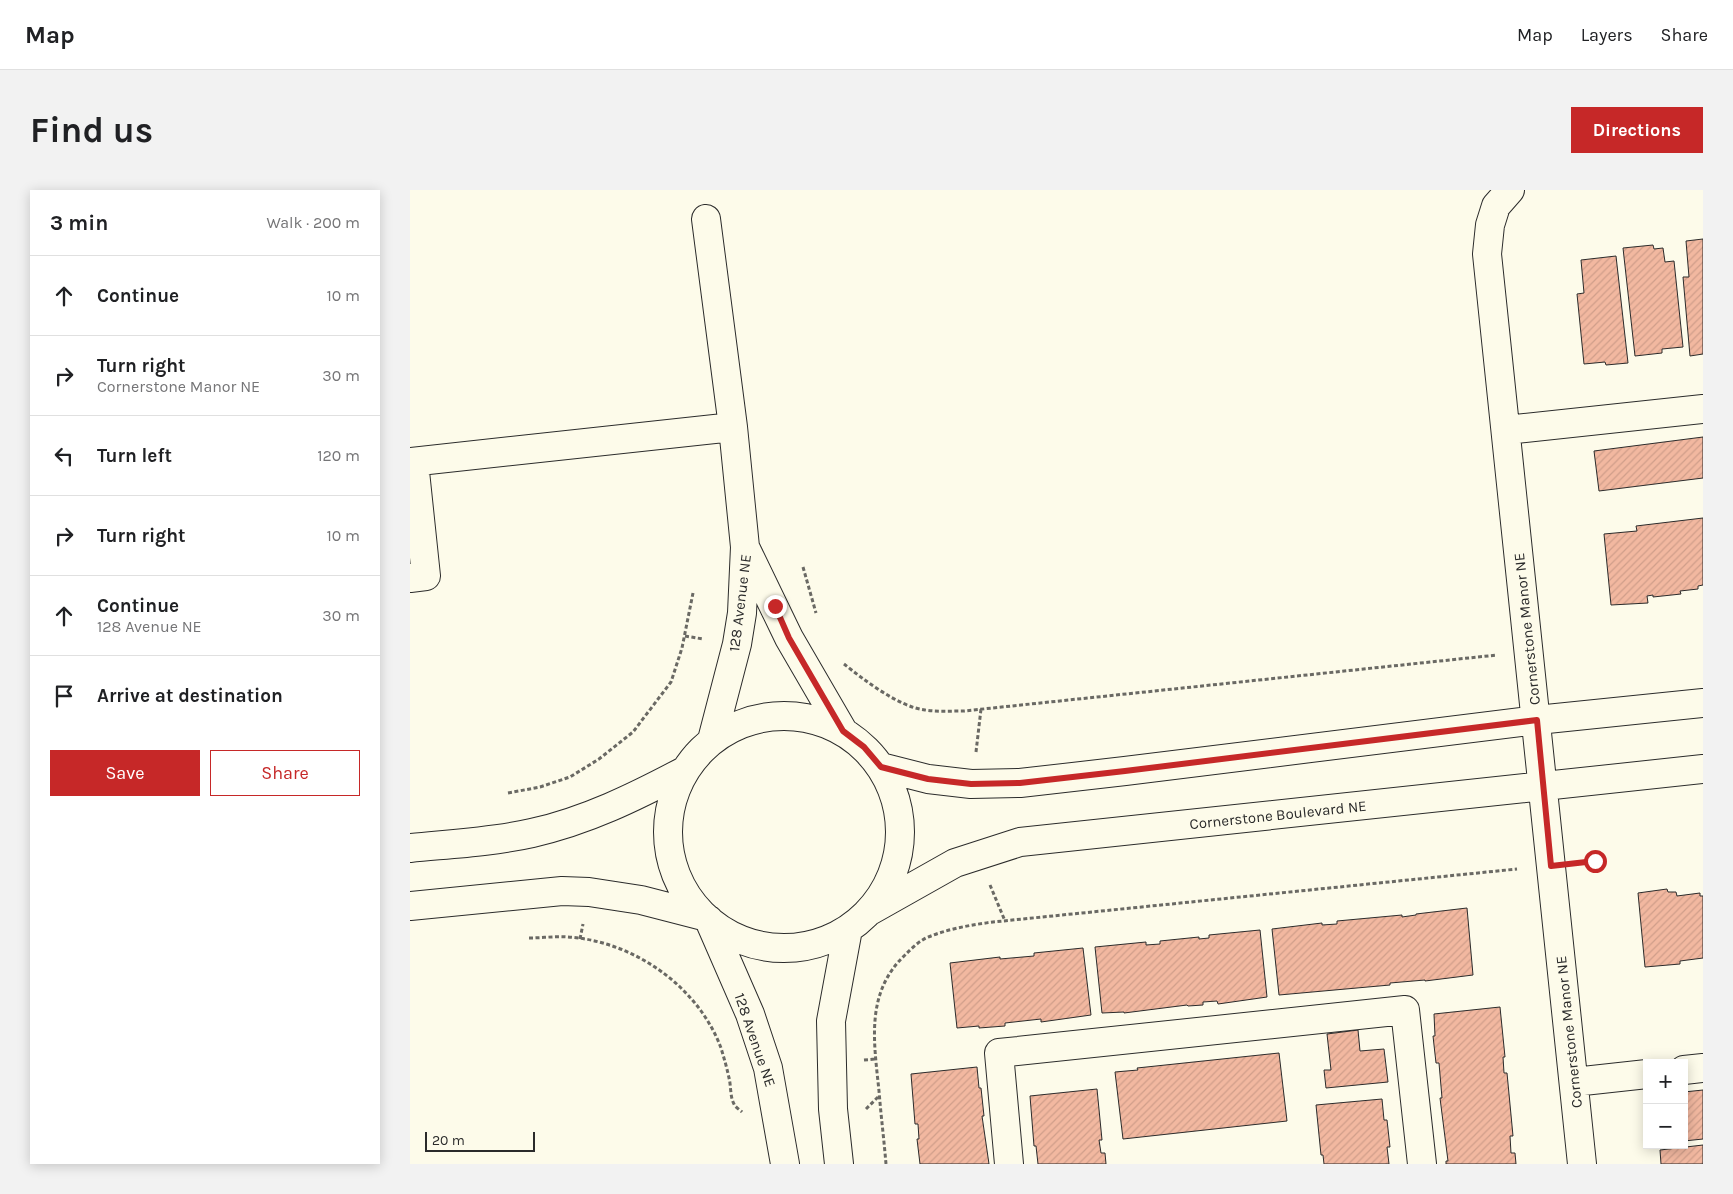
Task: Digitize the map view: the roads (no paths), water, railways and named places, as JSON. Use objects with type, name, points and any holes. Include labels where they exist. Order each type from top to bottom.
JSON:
[{"type":"street","name":"Cornerstone Manor NE","points":[[1510,190],[1496,206],[1490,225],[1487,254],[1530,651],[1582,1164]]},
{"type":"street","points":[[706,220],[733,427],[745,547]]},
{"type":"street","points":[[1506,430],[1703,409]]},
{"type":"street","points":[[410,578],[426,576],[412,462],[733,427]]},
{"type":"street","name":"128 Avenue NE","points":[[745,547],[789,638],[843,731]]},
{"type":"street","name":"128 Avenue NE","points":[[712,740],[726,694],[737,644],[742,613],[745,547]]},
{"type":"street","points":[[881,767],[928,779],[971,784],[1020,783],[1537,720],[1703,703]]},
{"type":"street","points":[[706,918],[686,896],[675,872],[668,847],[667,821],[673,795],[684,771],[699,751],[719,734],[743,722],[768,716],[794,715],[820,721],[843,731],[864,747],[881,767],[893,791],[899,816],[899,842],[895,868],[884,892],[858,921],[831,1021],[833,1109],[839,1164]]},
{"type":"street","name":"Cornerstone Boulevard NE","points":[[706,918],[723,932],[747,943],[773,948],[799,947],[824,941],[954,863],[1020,842],[1703,770]]},
{"type":"street","points":[[410,848],[531,833],[579,820],[631,798],[684,771]]},
{"type":"street","points":[[410,906],[562,891],[589,892],[641,900],[706,918]]},
{"type":"street","name":"128 Avenue NE","points":[[706,918],[750,1014],[768,1068],[785,1164]]},
{"type":"street","points":[[1010,1164],[998,1054],[1406,1010],[1422,1164]]},
{"type":"street","points":[[1688,1070],[1703,1068]]},
{"type":"street","points":[[1574,1082],[1643,1074]]}]
